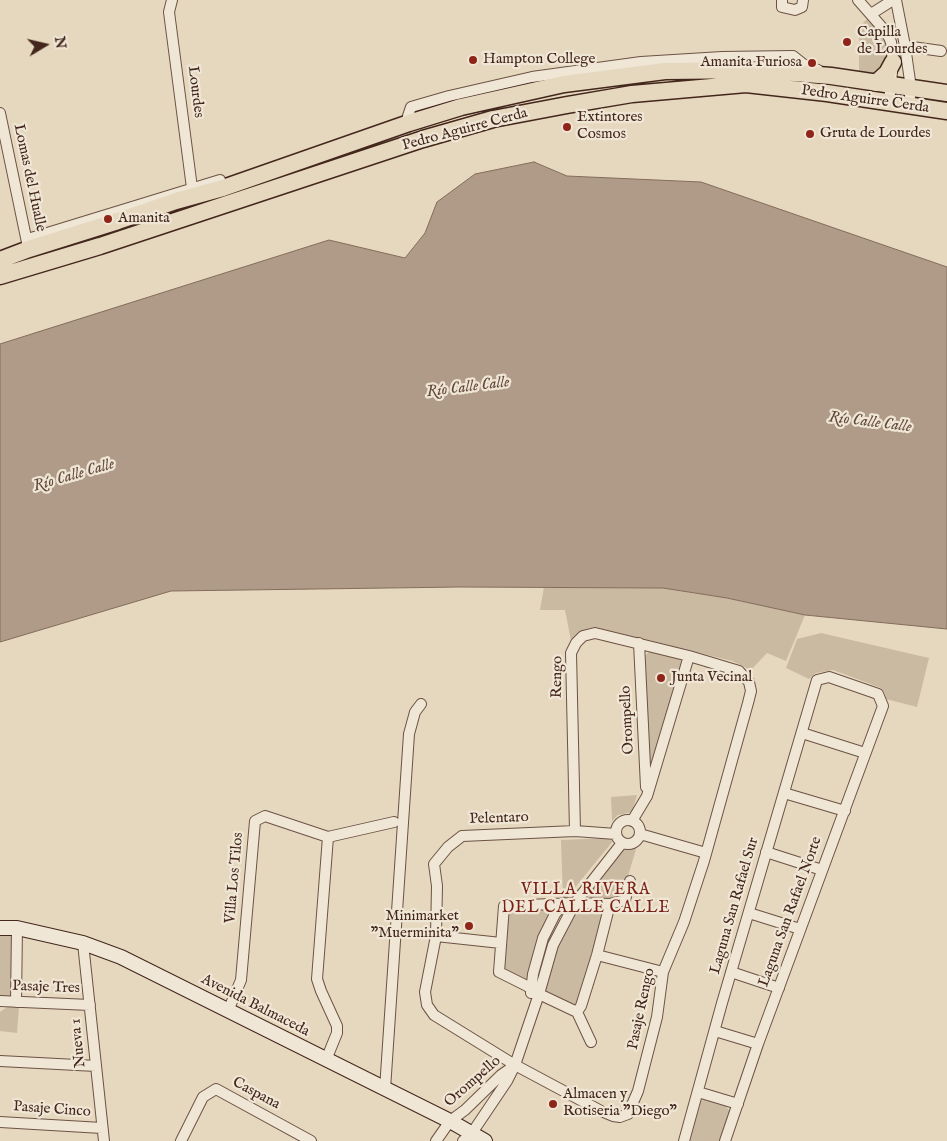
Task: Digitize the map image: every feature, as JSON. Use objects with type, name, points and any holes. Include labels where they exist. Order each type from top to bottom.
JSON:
[{"type":"highway","points":[[884,84],[893,62]]},
{"type":"highway","name":"Pedro Aguirre Cerda","points":[[0,260],[30,243],[118,221],[176,201],[223,188],[409,123],[524,92],[564,84],[665,71],[757,70],[830,76],[884,84],[914,83],[947,93]]},
{"type":"highway","name":"Pedro Aguirre Cerda","points":[[0,276],[100,246],[423,139],[493,119],[567,104],[632,94],[746,84],[947,111]]},
{"type":"highway","points":[[30,243],[36,265]]},
{"type":"main road","name":"Avenida Balmaceda","points":[[0,928],[17,928],[82,942],[121,957],[450,1121],[467,1137],[485,1141]]},
{"type":"street","name":"Lourdes","points":[[172,0],[169,12],[192,188]]},
{"type":"street","points":[[782,0],[782,7],[795,10],[802,7],[803,0]]},
{"type":"street","points":[[858,0],[887,33],[891,42],[893,62]]},
{"type":"street","points":[[871,14],[895,0],[914,83],[909,105]]},
{"type":"street","points":[[905,46],[941,51]]},
{"type":"street","points":[[884,84],[890,103]]},
{"type":"street","name":"Lomas del Hualle","points":[[0,113],[30,243]]},
{"type":"street","points":[[30,243],[220,180],[223,188]]},
{"type":"street","name":"Rengo","points":[[575,831],[571,654],[576,643],[583,636],[595,633],[689,656]]},
{"type":"street","name":"Orompello","points":[[639,643],[647,796]]},
{"type":"street","name":"Orompello","points":[[640,834],[633,843],[626,844],[619,838],[617,827],[622,822],[632,821],[647,796],[689,656]]},
{"type":"street","name":"Pasaje Rengo","points":[[515,1065],[607,1113],[620,1117],[628,1114],[638,1091],[657,1017],[663,972],[684,922],[706,853],[750,691],[749,682],[739,671],[689,656]]},
{"type":"street","name":"Laguna San Rafael Norte","points":[[725,1141],[778,988],[883,706],[878,694],[829,676],[817,680]]},
{"type":"street","name":"Laguna San Rafael Sur","points":[[684,1141],[731,972],[817,680]]},
{"type":"street","points":[[385,1089],[409,734],[415,712],[421,704]]},
{"type":"street","points":[[802,733],[865,754]]},
{"type":"street","points":[[784,793],[844,811]]},
{"type":"street","name":"Villa Los Tilos","points":[[228,1011],[241,980],[255,821],[264,816],[328,837]]},
{"type":"street","points":[[632,821],[638,826],[640,834],[706,853]]},
{"type":"street","points":[[326,1060],[337,1033],[337,1026],[320,991],[317,978],[328,837],[394,822]]},
{"type":"street","name":"Pelentaro","points":[[515,1065],[434,1015],[427,1005],[425,992],[436,936],[437,886],[434,864],[448,846],[462,836],[575,831],[619,838]]},
{"type":"street","name":"Orompello","points":[[467,1137],[508,1080],[528,1029],[535,991],[553,945],[575,903],[619,838]]},
{"type":"street","points":[[766,852],[822,870]]},
{"type":"street","points":[[591,1042],[576,1012],[499,972],[504,906],[563,903],[610,904],[625,900],[630,880]]},
{"type":"street","name":"Orompello","points":[[535,991],[533,974],[543,938],[563,903]]},
{"type":"street","points":[[576,1012],[581,1006],[610,904]]},
{"type":"street","points":[[749,913],[800,929]]},
{"type":"street","points":[[16,1002],[17,928]]},
{"type":"street","points":[[436,936],[501,943]]},
{"type":"street","name":"Nueva 1","points":[[82,942],[104,1141]]},
{"type":"street","points":[[597,954],[663,972]]},
{"type":"street","points":[[731,972],[778,988]]},
{"type":"street","name":"Pasaje Tres","points":[[0,1000],[90,1004]]},
{"type":"street","points":[[715,1031],[758,1044]]},
{"type":"street","points":[[0,1061],[96,1066]]},
{"type":"street","name":"Orompello","points":[[436,1141],[450,1121],[500,1075],[515,1065]]},
{"type":"street","name":"Caspana","points":[[181,1141],[203,1097],[216,1089],[311,1141]]},
{"type":"street","points":[[698,1092],[738,1104]]},
{"type":"street","name":"Pasaje Cinco","points":[[0,1122],[102,1128]]},
{"type":"shaded area","points":[[868,18],[883,33],[888,48],[889,64],[881,74],[859,72],[859,27]]},
{"type":"shaded area","points":[[544,587],[663,588],[727,598],[805,615],[786,661],[767,653],[751,670],[732,661],[594,627],[584,630],[571,641],[565,610],[540,610]]},
{"type":"shaded area","points":[[821,633],[929,658],[917,707],[886,699],[881,688],[833,670],[816,673],[809,679],[786,668],[797,639]]},
{"type":"shaded area","points":[[649,652],[680,659],[683,663],[654,760],[651,761],[648,758],[643,657]]},
{"type":"shaded area","points":[[637,795],[632,812],[618,815],[612,821],[611,797]]},
{"type":"shaded area","points":[[610,838],[613,841],[563,900],[561,840]]},
{"type":"shaded area","points":[[637,846],[622,896],[619,899],[591,898],[586,893],[624,848]]},
{"type":"shaded area","points":[[605,907],[578,1002],[574,1007],[543,992],[552,956],[576,908]]},
{"type":"shaded area","points":[[556,908],[530,981],[504,970],[509,910]]},
{"type":"shaded area","points":[[0,930],[15,935],[12,994],[9,997],[0,996]]},
{"type":"shaded area","points":[[10,1005],[19,1006],[17,1033],[0,1031],[0,1012]]},
{"type":"shaded area","points":[[706,1099],[726,1106],[730,1112],[719,1141],[690,1141],[701,1101]]},
{"type":"water","name":"Río Calle Calle","points":[[534,162],[567,176],[701,182],[947,267],[947,629],[805,615],[727,598],[663,588],[460,587],[171,591],[0,642],[0,344],[329,240],[405,258],[425,233],[437,202],[475,174]]},
{"type":"place","name":"Capilla de Lourdes","points":[[847,42]]},
{"type":"place","name":"Hampton College","points":[[473,60]]},
{"type":"place","name":"Amanita Furiosa","points":[[812,63]]},
{"type":"place","name":"Extintores Cosmos","points":[[567,127]]},
{"type":"place","name":"Gruta de Lourdes","points":[[810,134]]},
{"type":"place","name":"Amanita","points":[[108,219]]},
{"type":"place","name":"Junta Vecinal","points":[[661,678]]},
{"type":"place","name":"Minimarket \"Muerminita\"","points":[[469,926]]},
{"type":"place","name":"Almacen y Rotiseria \"Diego\"","points":[[553,1104]]},
{"type":"district","name":"VILLA RIVERA DEL CALLE CALLE","points":[[586,900]]}]
